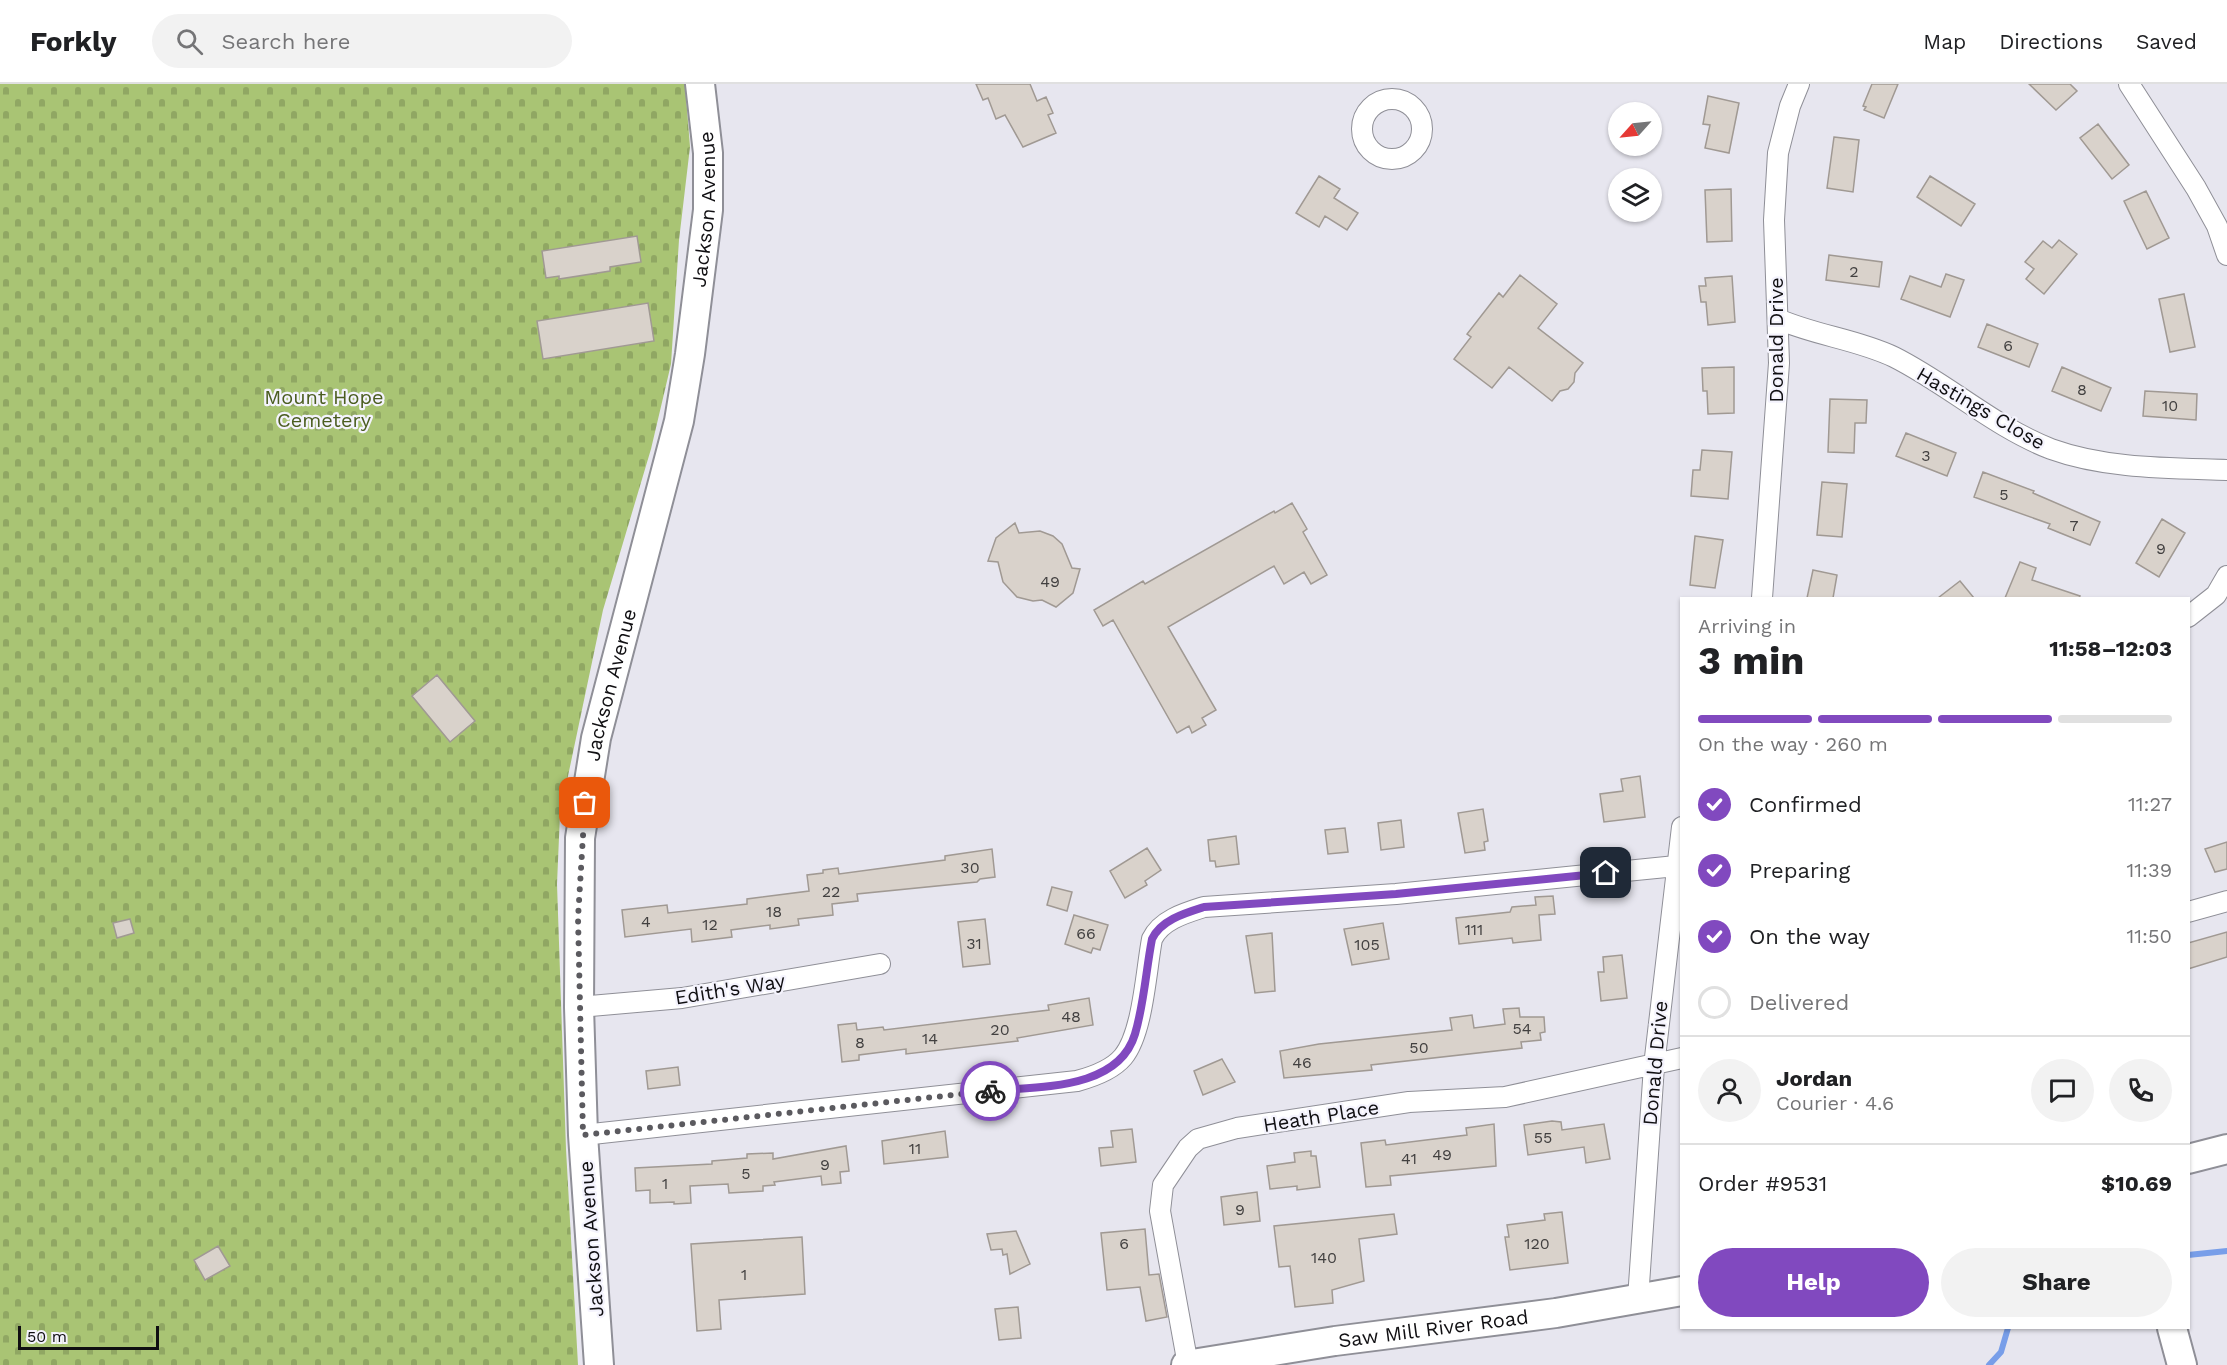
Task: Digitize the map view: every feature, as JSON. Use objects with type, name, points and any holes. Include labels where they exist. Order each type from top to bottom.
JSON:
[{"type":"main road","name":"Jackson Avenue","points":[[599,1365],[583,1135],[579,1007],[580,861],[586,786],[618,651],[679,421],[690,354],[708,210],[708,153],[700,84]]},
{"type":"main road","points":[[2190,1158],[2227,1149]]},
{"type":"main road","name":"Saw Mill River Road","points":[[1187,1365],[1335,1341],[1556,1313],[1680,1291]]},
{"type":"main road","points":[[2172,1329],[2182,1365]]},
{"type":"street","name":"Donald Drive","points":[[1762,597],[1779,363],[1774,220],[1779,153],[1790,106],[1799,84]]},
{"type":"street","points":[[2129,84],[2196,188],[2217,226],[2227,255]]},
{"type":"street","name":"Hastings Close","points":[[1778,319],[1808,332],[1852,340],[1895,357],[2011,429],[2051,448],[2086,458],[2162,468],[2227,470]]},
{"type":"street","points":[[2190,615],[2216,595],[2227,576]]},
{"type":"street","name":"Donald Drive","points":[[1638,1299],[1654,1066],[1680,840]]},
{"type":"street","points":[[583,1135],[1077,1081],[1096,1076],[1122,1058],[1135,1036],[1152,939],[1157,928],[1186,912],[1204,907],[1396,894],[1676,867]]},
{"type":"street","points":[[2190,911],[2227,901]]},
{"type":"street","name":"Edith's Way","points":[[579,1007],[682,998],[880,964]]},
{"type":"street","name":"Heath Place","points":[[1187,1365],[1160,1211],[1164,1185],[1188,1148],[1198,1140],[1237,1128],[1409,1102],[1505,1096],[1654,1066],[1680,1059]]},
{"type":"green space","name":"Mount Hope Cemetery","points":[[0,84],[685,84],[690,147],[679,240],[671,364],[651,449],[603,610],[560,814],[557,884],[566,1149],[578,1365],[0,1365]]},
{"type":"building","points":[[976,84],[1030,84],[1037,101],[1046,97],[1053,113],[1048,115],[1056,133],[1023,147],[1005,115],[996,119],[988,98],[983,100]]},
{"type":"building","points":[[1872,84],[1898,84],[1884,118],[1864,110],[1866,107],[1863,106]]},
{"type":"building","points":[[2029,84],[2070,84],[2077,91],[2056,110]]},
{"type":"building","points":[[1708,96],[1739,103],[1729,153],[1705,148],[1710,125],[1703,124]]},
{"type":"building","points":[[2098,124],[2129,165],[2112,179],[2080,138]]},
{"type":"building","points":[[1834,137],[1859,140],[1853,192],[1827,188]]},
{"type":"building","points":[[1319,176],[1340,189],[1334,198],[1358,213],[1347,230],[1325,216],[1319,227],[1296,213]]},
{"type":"building","points":[[1930,176],[1975,204],[1961,226],[1917,197]]},
{"type":"building","points":[[1731,189],[1732,241],[1707,242],[1705,190]]},
{"type":"building","points":[[2146,191],[2169,238],[2147,249],[2124,201]]},
{"type":"building","points":[[637,236],[641,262],[610,267],[610,271],[559,279],[559,276],[546,278],[542,251]]},
{"type":"building","points":[[2059,240],[2077,254],[2044,294],[2026,279],[2034,269],[2025,262],[2043,241],[2052,248]]},
{"type":"building","points":[[1829,255],[1882,262],[1879,287],[1826,280]]},
{"type":"building","points":[[1946,274],[1964,280],[1950,317],[1901,299],[1910,276],[1941,287]]},
{"type":"building","points":[[1520,275],[1557,304],[1538,328],[1583,363],[1575,373],[1574,382],[1568,389],[1560,391],[1552,401],[1509,367],[1492,388],[1454,359],[1471,337],[1467,334],[1499,293],[1503,297]]},
{"type":"building","points":[[1732,276],[1735,322],[1708,325],[1706,302],[1701,302],[1699,286],[1706,286],[1705,278]]},
{"type":"building","points":[[2184,294],[2195,347],[2170,352],[2159,299]]},
{"type":"building","points":[[648,303],[654,341],[543,359],[537,321]]},
{"type":"building","points":[[1987,324],[2038,344],[2029,367],[1978,347]]},
{"type":"building","points":[[1734,367],[1734,413],[1708,414],[1707,391],[1703,391],[1702,368]]},
{"type":"building","points":[[2062,367],[2111,388],[2101,411],[2052,391]]},
{"type":"building","points":[[2145,391],[2197,394],[2196,420],[2143,416]]},
{"type":"building","points":[[1830,399],[1867,400],[1866,423],[1855,423],[1854,453],[1828,452]]},
{"type":"building","points":[[1906,433],[1956,453],[1947,476],[1896,456]]},
{"type":"building","points":[[1702,450],[1732,452],[1728,499],[1691,496],[1693,470],[1700,470]]},
{"type":"building","points":[[1983,472],[2034,491],[2033,493],[2100,522],[2090,545],[2048,528],[2050,524],[1974,497]]},
{"type":"building","points":[[1822,482],[1847,484],[1842,537],[1817,535]]},
{"type":"building","points":[[1292,503],[1307,529],[1303,532],[1327,575],[1311,584],[1304,572],[1284,584],[1274,566],[1168,627],[1216,710],[1202,718],[1206,725],[1192,733],[1189,726],[1177,733],[1113,620],[1103,626],[1094,610],[1143,581],[1145,584]]},
{"type":"building","points":[[2162,519],[2185,533],[2159,577],[2136,563]]},
{"type":"building","points":[[1015,523],[1019,533],[1040,531],[1053,536],[1062,544],[1072,568],[1080,569],[1073,593],[1056,607],[1042,600],[1033,601],[1017,597],[1003,582],[998,562],[988,561],[996,538]]},
{"type":"building","points":[[1695,536],[1723,540],[1715,588],[1690,585]]},
{"type":"building","points":[[2020,562],[2036,568],[2032,580],[2080,596],[2080,597],[2005,597]]},
{"type":"building","points":[[1813,570],[1837,575],[1833,597],[1807,597]]},
{"type":"building","points":[[1960,581],[1973,597],[1939,597]]},
{"type":"building","points":[[437,675],[475,721],[450,742],[412,696]]},
{"type":"building","points":[[1640,776],[1645,817],[1604,822],[1600,794],[1623,791],[1621,779]]},
{"type":"building","points":[[1483,809],[1488,841],[1484,842],[1485,850],[1465,853],[1458,813]]},
{"type":"building","points":[[1401,820],[1404,847],[1381,850],[1378,823]]},
{"type":"building","points":[[1345,828],[1348,852],[1328,854],[1325,830]]},
{"type":"building","points":[[1236,836],[1239,864],[1216,867],[1215,861],[1210,861],[1208,840]]},
{"type":"building","points":[[2227,842],[2227,869],[2215,872],[2205,849]]},
{"type":"building","points":[[1147,848],[1161,870],[1145,881],[1147,885],[1125,898],[1110,871]]},
{"type":"building","points":[[992,849],[995,877],[980,879],[977,882],[857,894],[858,901],[832,904],[833,915],[798,919],[799,925],[770,929],[770,925],[731,930],[732,937],[692,942],[691,929],[625,937],[622,910],[667,905],[668,913],[747,904],[747,899],[809,891],[807,875],[823,873],[823,870],[838,868],[839,874],[945,860],[945,856]]},
{"type":"building","points":[[1052,887],[1072,892],[1067,911],[1047,905]]},
{"type":"building","points":[[1553,896],[1555,914],[1539,915],[1541,940],[1513,943],[1512,938],[1459,944],[1456,918],[1510,912],[1512,907],[1536,905],[1535,897]]},
{"type":"building","points":[[1074,915],[1108,925],[1100,950],[1093,948],[1091,953],[1065,944]]},
{"type":"building","points":[[130,919],[134,933],[117,938],[113,923]]},
{"type":"building","points":[[985,919],[990,964],[963,967],[958,922]]},
{"type":"building","points":[[1383,923],[1389,959],[1352,965],[1344,929]]},
{"type":"building","points":[[2227,932],[2227,957],[2190,968],[2190,942]]},
{"type":"building","points":[[1272,933],[1275,991],[1255,993],[1246,936]]},
{"type":"building","points":[[1622,955],[1627,998],[1601,1001],[1598,972],[1604,972],[1603,957]]},
{"type":"building","points":[[1089,998],[1093,1025],[1017,1038],[1018,1041],[906,1054],[906,1049],[859,1055],[859,1060],[842,1062],[838,1025],[856,1023],[857,1030],[883,1027],[884,1030],[1049,1010],[1048,1005]]},
{"type":"building","points":[[1519,1008],[1520,1017],[1544,1017],[1545,1032],[1540,1033],[1541,1040],[1521,1042],[1522,1048],[1371,1065],[1372,1070],[1284,1078],[1280,1051],[1319,1044],[1452,1030],[1450,1018],[1472,1015],[1474,1028],[1505,1024],[1503,1009]]},
{"type":"building","points":[[1222,1059],[1235,1082],[1203,1095],[1194,1071]]},
{"type":"building","points":[[678,1067],[680,1085],[648,1089],[646,1071]]},
{"type":"building","points":[[1561,1122],[1562,1130],[1604,1124],[1610,1159],[1586,1163],[1584,1147],[1528,1155],[1524,1125]]},
{"type":"building","points":[[1494,1124],[1496,1166],[1390,1176],[1391,1185],[1366,1187],[1361,1143],[1385,1140],[1386,1145],[1467,1135],[1466,1128]]},
{"type":"building","points":[[1132,1129],[1136,1162],[1101,1166],[1099,1148],[1113,1147],[1111,1131]]},
{"type":"building","points":[[945,1131],[948,1157],[884,1164],[882,1141]]},
{"type":"building","points":[[846,1146],[849,1171],[840,1172],[841,1183],[822,1185],[821,1176],[774,1182],[775,1185],[763,1186],[763,1191],[729,1193],[728,1184],[690,1186],[691,1203],[674,1204],[674,1202],[650,1203],[650,1190],[636,1191],[635,1168],[712,1164],[712,1161],[747,1158],[747,1154],[773,1153],[773,1159]]},
{"type":"building","points":[[1311,1151],[1311,1156],[1316,1156],[1320,1187],[1297,1190],[1297,1186],[1270,1189],[1267,1166],[1295,1162],[1294,1153]]},
{"type":"building","points":[[1257,1192],[1260,1221],[1224,1225],[1221,1197]]},
{"type":"building","points":[[1562,1212],[1568,1263],[1510,1270],[1505,1237],[1509,1237],[1507,1225],[1545,1220],[1544,1214]]},
{"type":"building","points":[[1394,1214],[1397,1234],[1359,1239],[1364,1281],[1332,1290],[1333,1303],[1295,1307],[1290,1266],[1279,1267],[1274,1226]]},
{"type":"building","points":[[1145,1229],[1149,1275],[1159,1274],[1167,1317],[1146,1321],[1140,1287],[1107,1290],[1101,1233]]},
{"type":"building","points":[[1016,1231],[1030,1264],[1010,1274],[1007,1254],[1003,1255],[1002,1249],[991,1250],[987,1234]]},
{"type":"building","points":[[802,1237],[805,1294],[719,1300],[721,1329],[697,1331],[691,1244]]},
{"type":"building","points":[[218,1246],[230,1266],[205,1280],[194,1260]]},
{"type":"building","points":[[1018,1307],[1021,1338],[999,1340],[995,1309]]},
{"type":"waterway","points":[[2190,1255],[2227,1251]]},
{"type":"waterway","points":[[1989,1365],[2001,1352],[2008,1329]]},
{"type":"way so far","points":[[585,803],[580,838],[578,918],[583,1135],[990,1091]]},
{"type":"route","points":[[990,1091],[1077,1081],[1096,1076],[1122,1058],[1135,1036],[1152,939],[1157,928],[1186,912],[1204,907],[1396,894],[1606,873]]}]
